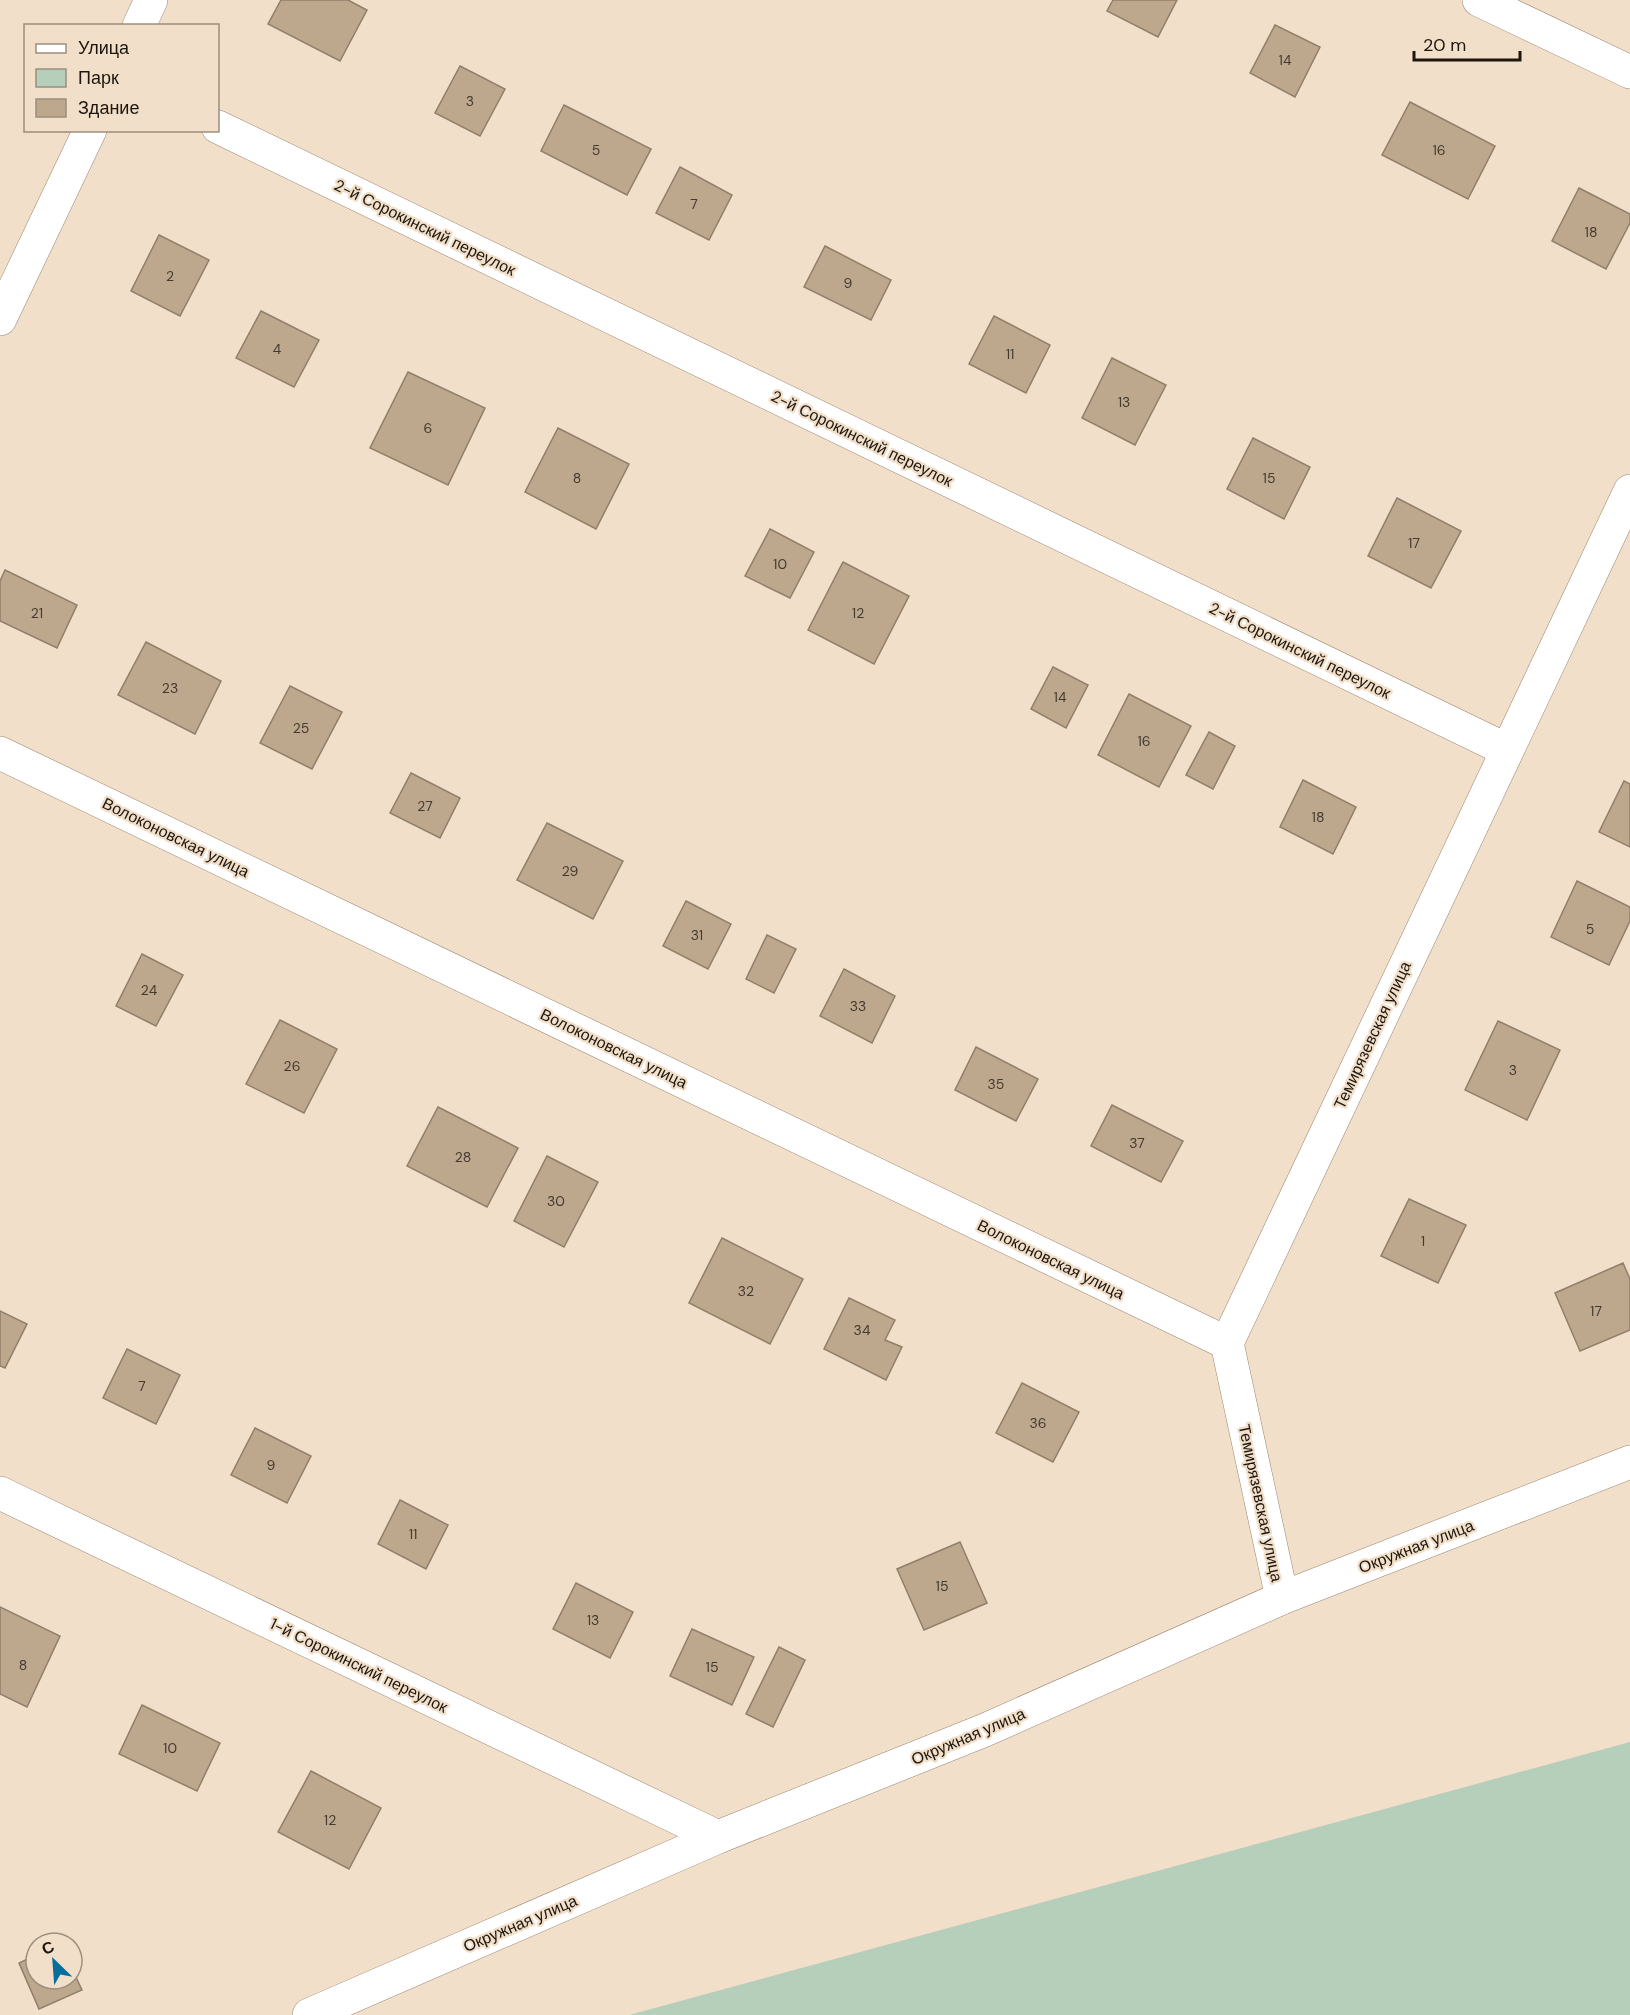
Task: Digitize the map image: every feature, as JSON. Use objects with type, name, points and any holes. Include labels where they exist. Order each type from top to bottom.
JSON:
[{"type":"street","points":[[140,24],[151,0]]},
{"type":"street","points":[[1479,0],[1630,72]]},
{"type":"street","name":"2-й Сорокинский переулок","points":[[219,127],[1507,750]]},
{"type":"street","points":[[0,319],[89,132]]},
{"type":"street","name":"Темирязевская улица","points":[[1282,1598],[1227,1343],[1630,491]]},
{"type":"street","name":"Волоконовская улица","points":[[0,753],[1227,1343]]},
{"type":"street","name":"Окружная улица","points":[[309,2015],[718,1837],[985,1730],[1282,1598],[1630,1462]]},
{"type":"street","name":"1-й Сорокинский переулок","points":[[0,1493],[718,1837]]},
{"type":"green space","points":[[1630,1742],[1630,2015],[629,2015]]},
{"type":"building","points":[[281,0],[348,0],[367,10],[340,61],[268,24]]},
{"type":"building","points":[[1113,0],[1177,0],[1158,37],[1107,11]]},
{"type":"building","points":[[1275,25],[1320,47],[1295,97],[1250,73]]},
{"type":"building","points":[[460,66],[505,89],[480,136],[435,113]]},
{"type":"building","points":[[1410,102],[1495,146],[1468,199],[1382,155]]},
{"type":"building","points":[[564,105],[651,149],[627,195],[541,151]]},
{"type":"building","points":[[680,167],[732,195],[709,240],[656,213]]},
{"type":"building","points":[[1579,188],[1630,214],[1630,223],[1606,269],[1552,241]]},
{"type":"building","points":[[159,235],[209,260],[180,316],[131,291]]},
{"type":"building","points":[[825,246],[891,280],[871,320],[804,287]]},
{"type":"building","points":[[261,311],[319,340],[294,387],[236,358]]},
{"type":"building","points":[[994,316],[1050,345],[1026,393],[969,364]]},
{"type":"building","points":[[1112,358],[1166,385],[1135,445],[1082,418]]},
{"type":"building","points":[[408,372],[485,408],[448,485],[370,448]]},
{"type":"building","points":[[558,428],[629,464],[596,529],[525,492]]},
{"type":"building","points":[[1253,438],[1310,467],[1284,519],[1227,489]]},
{"type":"building","points":[[1397,498],[1461,531],[1431,588],[1368,556]]},
{"type":"building","points":[[770,529],[814,552],[790,598],[745,576]]},
{"type":"building","points":[[843,562],[909,596],[874,664],[808,630]]},
{"type":"building","points":[[5,570],[77,605],[57,648],[0,621],[0,581]]},
{"type":"building","points":[[146,642],[221,681],[195,734],[118,695]]},
{"type":"building","points":[[1053,667],[1088,685],[1066,728],[1031,709]]},
{"type":"building","points":[[290,686],[342,712],[312,769],[260,743]]},
{"type":"building","points":[[1129,694],[1191,726],[1159,787],[1098,755]]},
{"type":"building","points":[[1209,732],[1235,746],[1213,789],[1186,775]]},
{"type":"building","points":[[411,773],[460,798],[440,838],[390,813]]},
{"type":"building","points":[[1303,780],[1356,807],[1333,854],[1280,827]]},
{"type":"building","points":[[1624,781],[1630,784],[1630,847],[1599,832]]},
{"type":"building","points":[[547,823],[623,861],[593,919],[517,880]]},
{"type":"building","points":[[1577,881],[1630,907],[1630,921],[1609,965],[1551,937]]},
{"type":"building","points":[[686,901],[731,924],[708,969],[663,946]]},
{"type":"building","points":[[767,935],[796,949],[774,993],[746,979]]},
{"type":"building","points":[[142,954],[183,975],[156,1026],[116,1006]]},
{"type":"building","points":[[844,969],[895,996],[872,1043],[820,1016]]},
{"type":"building","points":[[280,1020],[337,1049],[304,1113],[246,1084]]},
{"type":"building","points":[[1498,1021],[1560,1050],[1527,1120],[1465,1090]]},
{"type":"building","points":[[976,1047],[1038,1079],[1016,1121],[955,1090]]},
{"type":"building","points":[[1112,1105],[1183,1141],[1161,1182],[1091,1146]]},
{"type":"building","points":[[438,1107],[518,1148],[487,1207],[407,1166]]},
{"type":"building","points":[[547,1156],[598,1182],[564,1247],[514,1221]]},
{"type":"building","points":[[1409,1199],[1466,1225],[1438,1283],[1381,1256]]},
{"type":"building","points":[[722,1238],[803,1279],[770,1344],[689,1303]]},
{"type":"building","points":[[1623,1263],[1630,1279],[1630,1330],[1580,1351],[1555,1293]]},
{"type":"building","points":[[849,1298],[895,1320],[885,1340],[902,1347],[886,1380],[824,1349]]},
{"type":"building","points":[[0,1311],[27,1324],[5,1368],[0,1366]]},
{"type":"building","points":[[127,1349],[180,1375],[156,1424],[103,1398]]},
{"type":"building","points":[[1022,1383],[1079,1412],[1053,1462],[996,1433]]},
{"type":"building","points":[[255,1428],[311,1456],[287,1503],[231,1475]]},
{"type":"building","points":[[400,1500],[448,1525],[426,1569],[378,1544]]},
{"type":"building","points":[[960,1542],[987,1603],[924,1630],[897,1569]]},
{"type":"building","points":[[576,1583],[633,1612],[610,1658],[553,1629]]},
{"type":"building","points":[[0,1607],[60,1636],[27,1707],[0,1694]]},
{"type":"building","points":[[692,1629],[754,1657],[732,1705],[670,1676]]},
{"type":"building","points":[[779,1647],[805,1660],[773,1727],[746,1714]]},
{"type":"building","points":[[142,1705],[220,1743],[197,1791],[119,1754]]},
{"type":"building","points":[[311,1771],[381,1808],[349,1869],[278,1832]]},
{"type":"building","points":[[24,1961],[24,1974],[19,1963]]},
{"type":"building","points":[[31,1991],[80,1991],[39,2009]]}]
